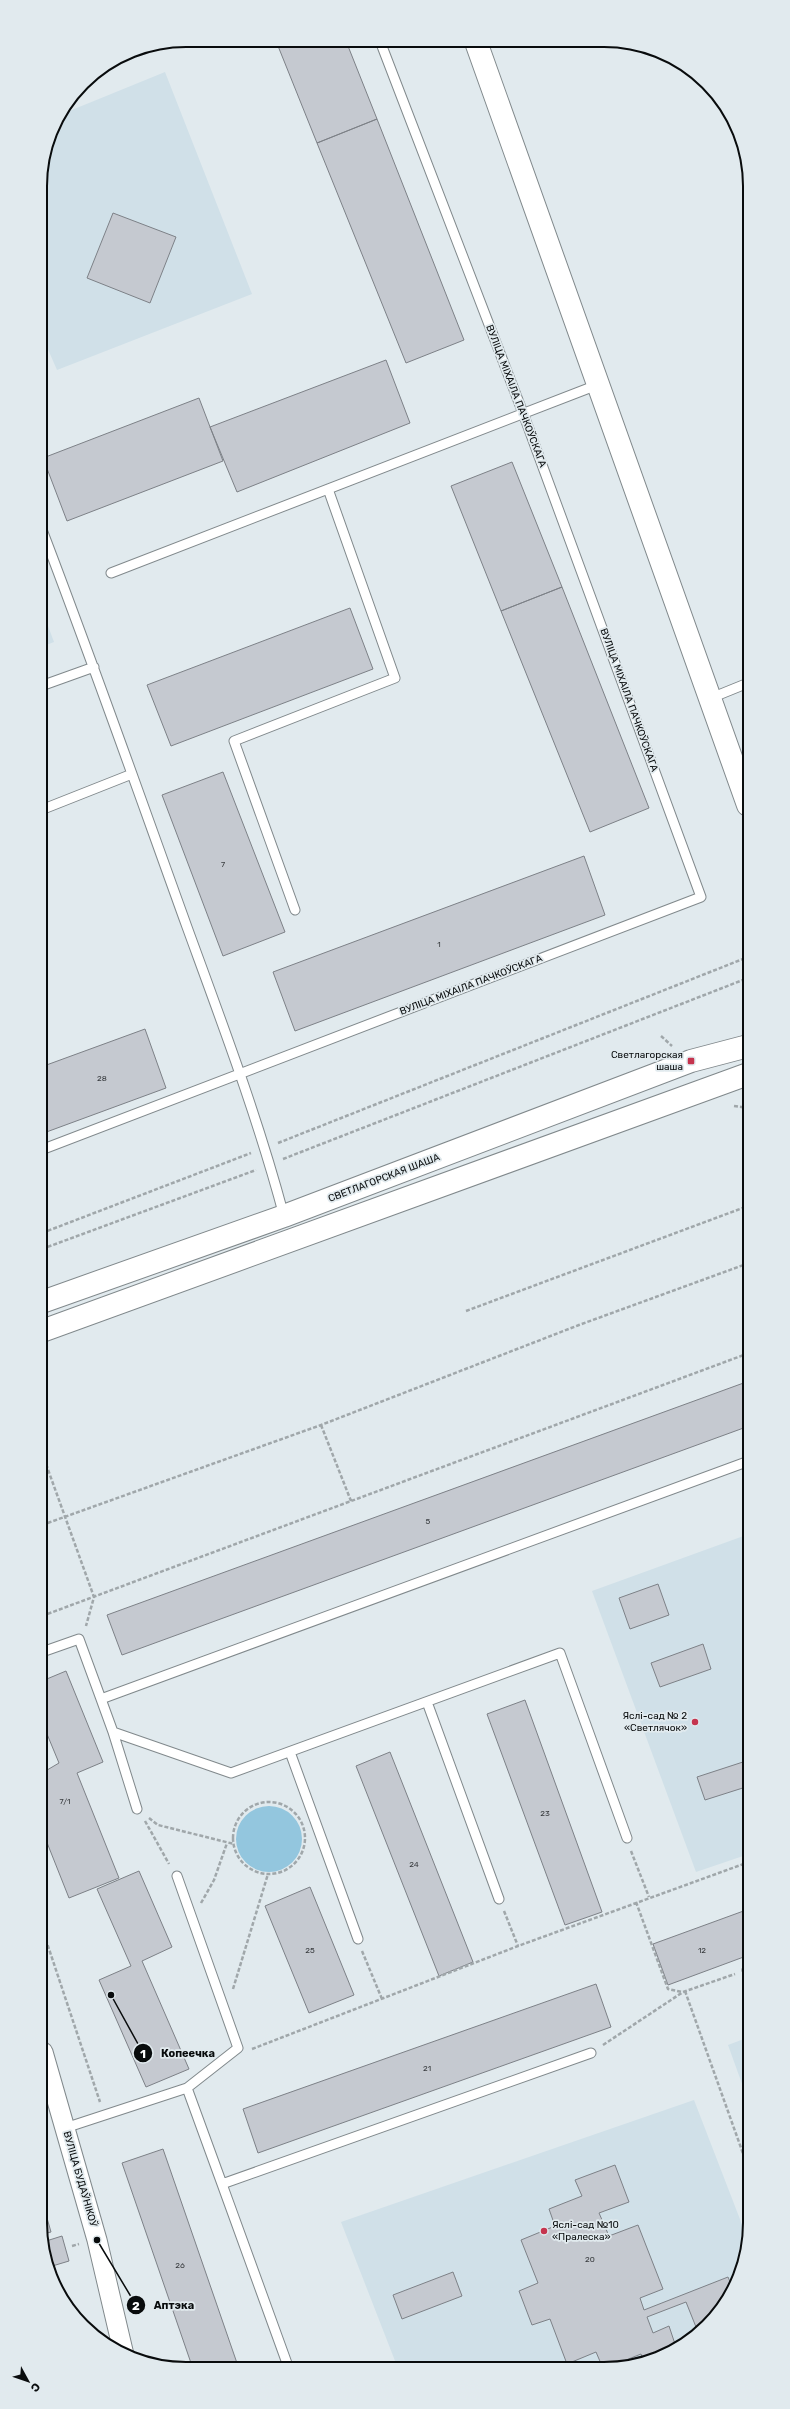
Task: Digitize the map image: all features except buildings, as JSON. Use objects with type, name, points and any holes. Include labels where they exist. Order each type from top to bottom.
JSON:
[{"type":"main road","points":[[478,47],[597,385],[743,790]]},
{"type":"main road","name":"СВЕТЛАГОРСКАЯ ШАША","points":[[47,1300],[284,1216],[692,1061],[743,1047]]},
{"type":"main road","points":[[47,1329],[743,1076]]},
{"type":"street","name":"ВУЛІЦА БУДАЎНІКОЎ","points":[[47,2069],[97,2240],[122,2346]]},
{"type":"lane","name":"ВУЛІЦА МІХАІЛА ПАЧКОЎСКАГА","points":[[240,1074],[701,897],[523,413],[382,47]]},
{"type":"lane","points":[[111,573],[597,385]]},
{"type":"lane","points":[[295,910],[234,741],[395,678],[328,489]]},
{"type":"lane","points":[[47,544],[94,667],[240,1074],[270,1164],[284,1216]]},
{"type":"lane","points":[[47,684],[94,667]]},
{"type":"lane","points":[[711,698],[743,685]]},
{"type":"lane","points":[[47,808],[132,774]]},
{"type":"lane","points":[[47,1148],[240,1074]]},
{"type":"lane","points":[[101,1699],[743,1463]]},
{"type":"lane","points":[[47,1650],[79,1639],[81,1642],[113,1732],[137,1809]]},
{"type":"lane","points":[[113,1732],[231,1773],[560,1653],[627,1838]]},
{"type":"lane","points":[[427,1702],[499,1899]]},
{"type":"lane","points":[[290,1752],[358,1939]]},
{"type":"lane","points":[[65,2128],[187,2088],[238,2048],[177,1876]]},
{"type":"lane","points":[[222,2184],[591,2053]]},
{"type":"lane","points":[[187,2088],[287,2362]]},
{"type":"path","points":[[47,1231],[264,1148],[743,959]]},
{"type":"path","points":[[47,1247],[270,1164],[743,980]]},
{"type":"path","points":[[734,1106],[743,1107]]},
{"type":"path","points":[[466,1311],[743,1208]]},
{"type":"path","points":[[47,1523],[321,1425],[572,1328],[743,1265]]},
{"type":"path","points":[[47,1614],[743,1355]]},
{"type":"path","points":[[321,1425],[351,1501]]},
{"type":"path","points":[[47,1466],[94,1597],[81,1642]]},
{"type":"path","points":[[270,1803],[290,1809],[303,1826],[304,1847],[298,1859],[288,1869],[268,1874],[248,1868],[239,1857],[234,1844],[237,1824],[250,1808],[270,1803]]},
{"type":"path","points":[[137,1809],[158,1825],[234,1844]]},
{"type":"path","points":[[137,1809],[177,1876]]},
{"type":"path","points":[[627,1838],[649,1897]]},
{"type":"path","points":[[192,1920],[214,1880],[227,1843]]},
{"type":"path","points":[[238,2048],[254,2049],[518,1946],[649,1897],[743,1864]]},
{"type":"path","points":[[226,2012],[268,1874]]},
{"type":"path","points":[[499,1899],[518,1946]]},
{"type":"path","points":[[636,1902],[668,1989],[684,1991]]},
{"type":"path","points":[[358,1939],[382,1999]]},
{"type":"path","points":[[47,1943],[104,2115]]},
{"type":"path","points":[[591,2053],[684,1991],[743,1971]]},
{"type":"path","points":[[684,1991],[743,2154]]},
{"type":"shaded area","points":[[165,72],[252,294],[57,370],[47,347],[47,177],[52,150],[61,125],[70,111]]},
{"type":"shaded area","points":[[47,623],[54,642],[47,645]]},
{"type":"shaded area","name":"Яслі-сад № 2 «Светлячок»","points":[[743,1536],[743,1856],[696,1872],[592,1591]]},
{"type":"shaded area","points":[[263,1806],[275,1806],[287,1811],[297,1821],[302,1833],[300,1852],[287,1867],[275,1872],[263,1872],[251,1867],[241,1857],[236,1845],[236,1833],[241,1821],[251,1811]]},
{"type":"shaded area","points":[[743,2039],[743,2087],[728,2045]]},
{"type":"shaded area","name":"Яслі-сад №10 «Пралеска»","points":[[694,2100],[743,2227],[743,2232],[738,2259],[729,2284],[720,2300],[696,2327],[681,2339],[657,2351],[640,2357],[613,2362],[395,2362],[341,2222]]},
{"type":"place","name":"Светлагорская шаша","points":[[691,1061]]},
{"type":"place","name":"Яслі-сад № 2 «Светлячок»","points":[[695,1722]]},
{"type":"place","name":"Копеечка","points":[[111,1995]]},
{"type":"place","name":"Яслі-сад №10 «Пралеска»","points":[[544,2231]]},
{"type":"place","name":"Аптэка","points":[[97,2240]]}]
